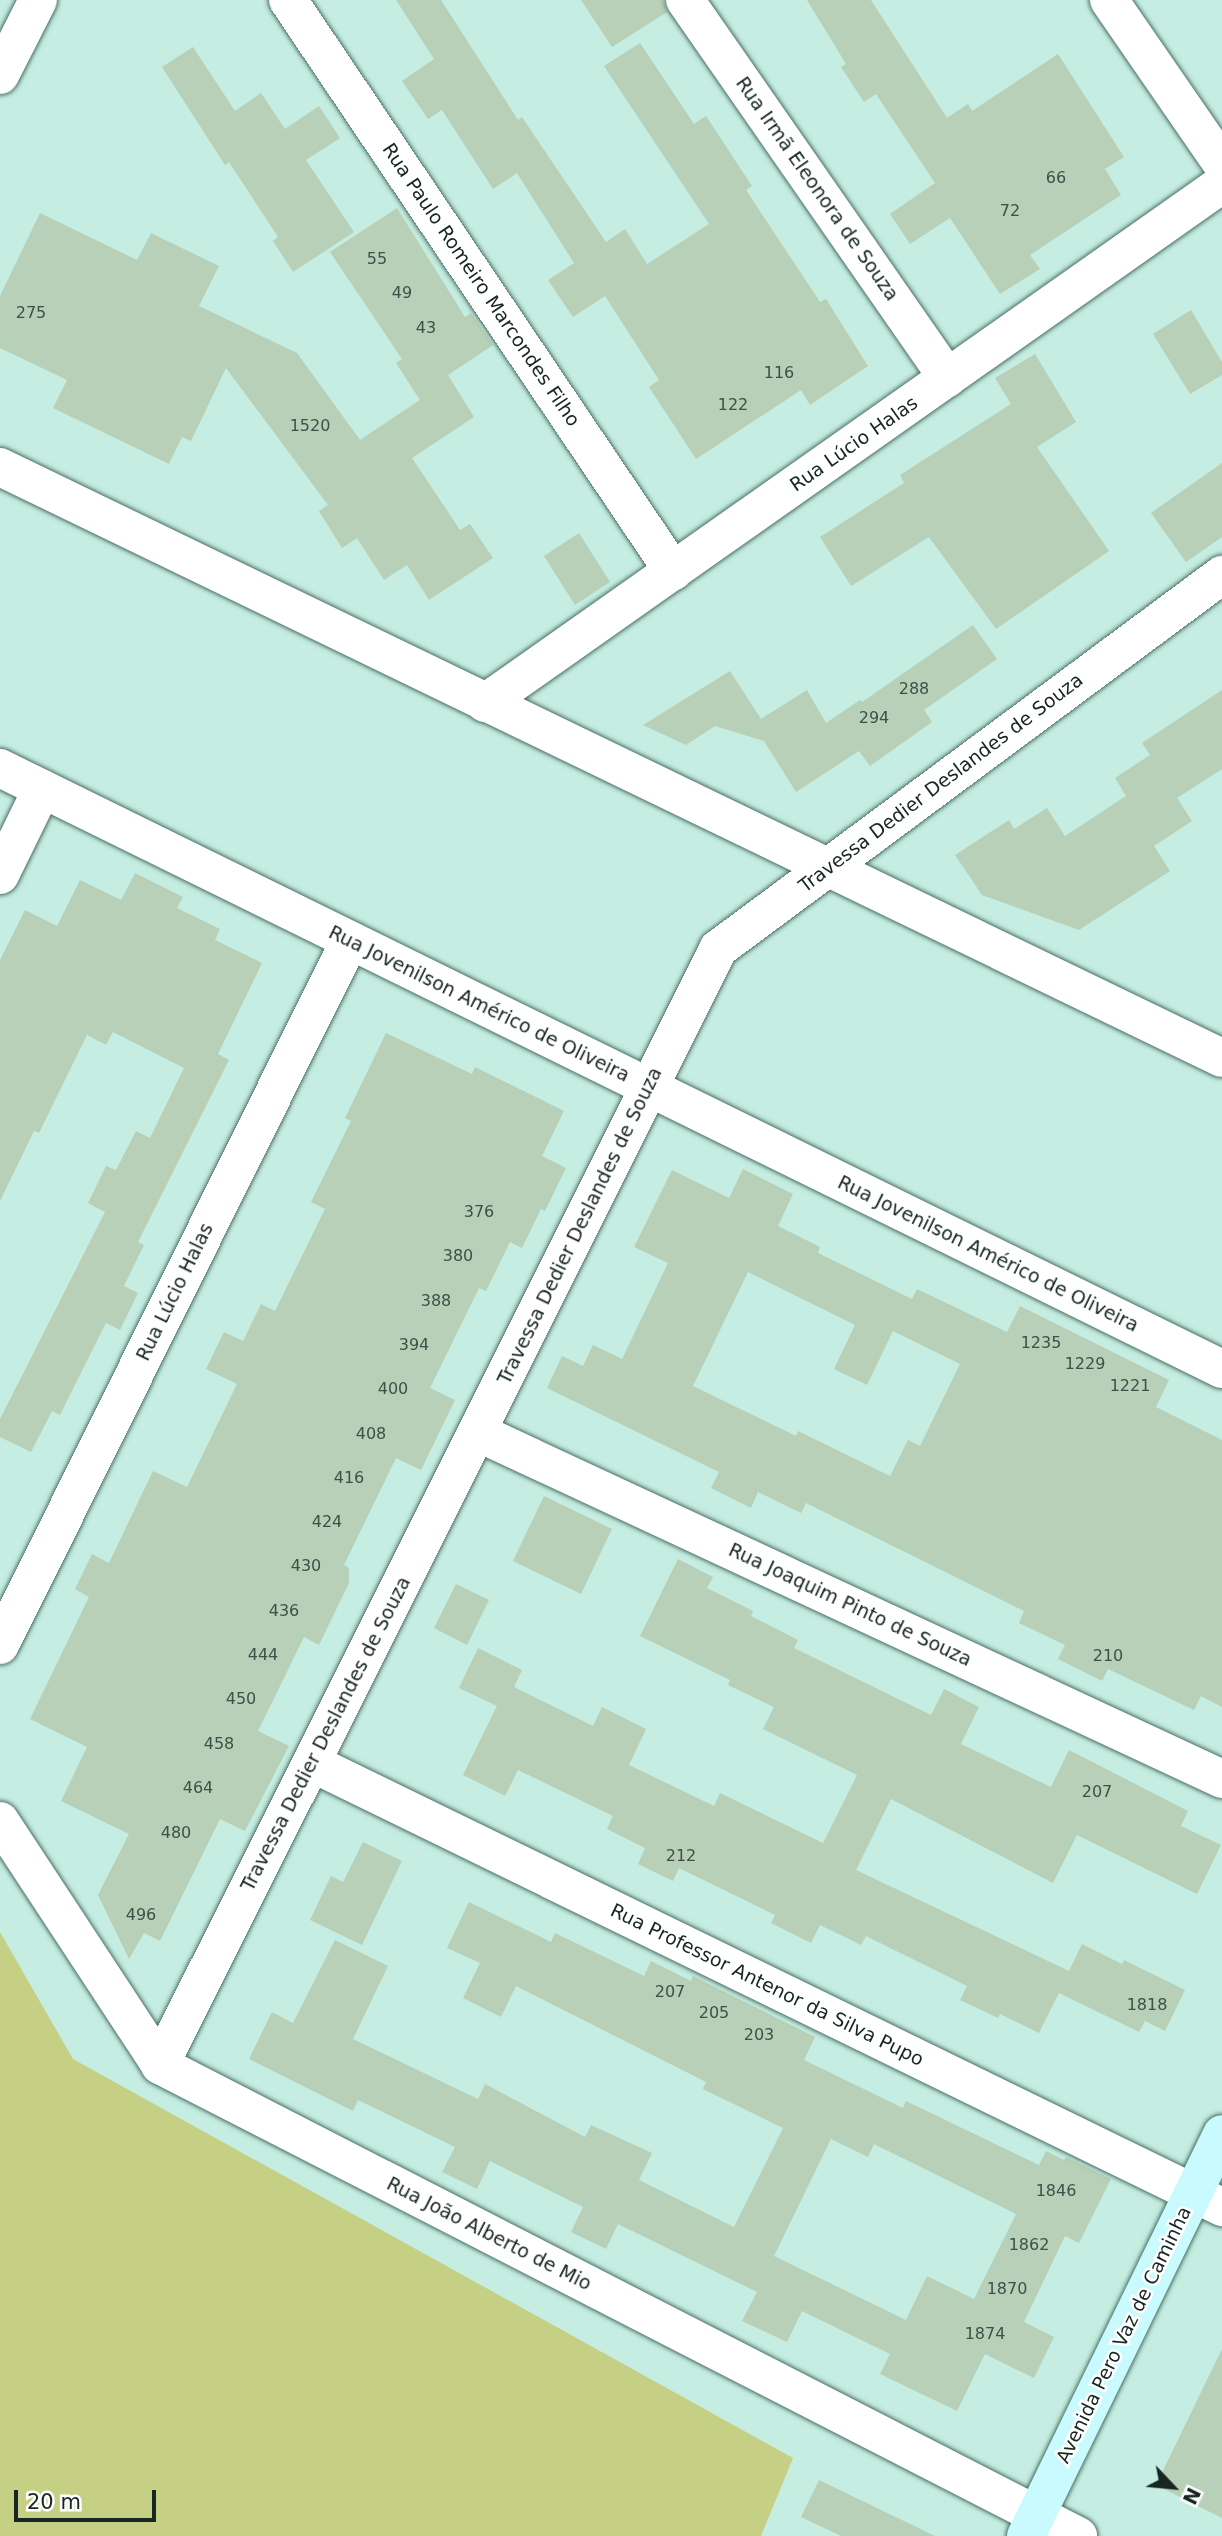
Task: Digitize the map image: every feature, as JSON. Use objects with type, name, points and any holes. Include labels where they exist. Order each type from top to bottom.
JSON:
[{"type":"street","points":[[0,75],[38,0]]},
{"type":"street","name":"Rua Paulo Romeiro Marcondes Filho","points":[[288,0],[673,571]]},
{"type":"street","name":"Rua Irmã Eleonora de Souza","points":[[685,0],[948,378]]},
{"type":"street","points":[[1109,0],[1222,164]]},
{"type":"street","name":"Rua Lúcio Halas","points":[[485,703],[1222,184]]},
{"type":"street","points":[[0,467],[1222,1058]]},
{"type":"street","name":"Travessa Dedier Deslandes de Souza","points":[[160,2065],[718,949],[1222,575]]},
{"type":"street","name":"Rua Jovenilson Américo de Oliveira","points":[[0,768],[1222,1369]]},
{"type":"street","points":[[0,875],[42,789]]},
{"type":"street","name":"Rua Lúcio Halas","points":[[0,1644],[350,940]]},
{"type":"street","name":"Rua Joaquim Pinto de Souza","points":[[477,1432],[1222,1779]]},
{"type":"street","name":"Rua Professor Antenor da Silva Pupo","points":[[313,1763],[1208,2200]]},
{"type":"street","name":"Rua João Alberto de Mio","points":[[0,1821],[160,2065],[1030,2525],[1078,2536]]},
{"type":"street","name":"Avenida Pero Vaz de Caminha","points":[[1030,2525],[1208,2200],[1222,2134]]},
{"type":"green space","points":[[0,1932],[73,2059],[793,2458],[761,2536],[0,2536]]},
{"type":"building","points":[[396,0],[441,0],[518,120],[522,117],[606,242],[625,229],[647,264],[709,224],[604,66],[640,43],[694,124],[706,116],[752,186],[746,190],[820,302],[826,299],[868,366],[810,405],[801,390],[696,459],[649,387],[659,380],[605,296],[573,317],[548,280],[574,263],[517,173],[493,189],[442,110],[428,119],[402,81],[434,59]]},
{"type":"building","points":[[581,0],[663,0],[667,12],[612,47]]},
{"type":"building","points":[[807,0],[871,0],[947,118],[968,104],[972,111],[1058,54],[1124,157],[1105,169],[1121,195],[1030,255],[1040,269],[1000,294],[950,218],[910,244],[890,214],[935,183],[876,94],[864,102],[841,67],[846,64]]},
{"type":"building","points":[[193,47],[235,111],[261,93],[285,129],[319,106],[340,138],[306,160],[354,232],[293,272],[273,241],[278,237],[229,162],[225,165],[162,67]]},
{"type":"building","points":[[397,208],[465,317],[471,313],[493,345],[448,375],[474,417],[412,458],[460,530],[470,524],[493,558],[429,600],[407,565],[384,580],[357,538],[342,548],[319,511],[328,505],[226,368],[191,441],[182,437],[169,464],[53,408],[67,380],[0,348],[0,296],[40,213],[137,260],[151,233],[219,266],[199,306],[297,353],[360,440],[420,400],[396,363],[402,359],[330,252]]},
{"type":"building","points":[[1191,310],[1222,362],[1222,375],[1190,394],[1153,334]]},
{"type":"building","points":[[1035,354],[1076,422],[1037,447],[1109,551],[996,629],[929,537],[851,586],[820,537],[904,483],[900,475],[1011,404],[995,378]]},
{"type":"building","points":[[1222,463],[1222,537],[1186,562],[1151,513]]},
{"type":"building","points":[[579,533],[610,582],[575,605],[544,556]]},
{"type":"building","points":[[973,625],[997,659],[924,710],[932,722],[870,766],[859,751],[796,792],[764,741],[715,726],[686,745],[643,725],[730,671],[761,719],[807,690],[826,723],[860,700],[862,702]]},
{"type":"building","points":[[1222,690],[1222,769],[1177,798],[1192,821],[1154,846],[1170,871],[1079,930],[982,895],[955,855],[1009,820],[1014,829],[1047,808],[1065,836],[1126,796],[1115,778],[1150,755],[1142,743]]},
{"type":"building","points":[[135,873],[183,897],[177,908],[220,929],[215,940],[262,963],[218,1054],[229,1060],[138,1242],[144,1245],[124,1286],[138,1293],[120,1330],[106,1323],[60,1415],[52,1411],[31,1452],[0,1437],[0,1419],[105,1212],[88,1203],[106,1166],[116,1170],[136,1131],[150,1138],[184,1068],[113,1032],[106,1045],[87,1035],[39,1133],[34,1131],[0,1201],[0,960],[25,910],[57,926],[80,880],[121,900]]},
{"type":"building","points":[[386,1033],[472,1074],[475,1067],[564,1111],[542,1156],[566,1168],[545,1211],[541,1209],[522,1248],[510,1242],[486,1291],[479,1288],[430,1388],[455,1400],[421,1470],[396,1458],[344,1565],[349,1568],[349,1583],[319,1645],[304,1637],[258,1731],[289,1746],[245,1831],[220,1819],[160,1941],[144,1933],[129,1959],[98,1895],[129,1834],[61,1801],[87,1747],[30,1719],[89,1597],[75,1589],[92,1554],[109,1563],[153,1471],[187,1487],[237,1384],[206,1369],[224,1332],[243,1341],[261,1304],[275,1311],[325,1209],[311,1202],[351,1121],[345,1118]]},
{"type":"building","points":[[743,1169],[793,1194],[778,1226],[820,1247],[818,1253],[912,1299],[917,1289],[1007,1332],[1020,1306],[1169,1380],[1156,1407],[1222,1440],[1222,1707],[1201,1696],[1194,1710],[1108,1669],[1102,1681],[1058,1659],[1065,1645],[1019,1623],[1024,1611],[806,1503],[801,1513],[758,1492],[751,1508],[711,1488],[719,1472],[547,1388],[562,1356],[583,1366],[593,1345],[622,1359],[668,1263],[634,1247],[672,1170],[729,1198]],"holes":[[[748,1272],[855,1325],[834,1369],[867,1385],[893,1331],[960,1364],[920,1446],[908,1440],[890,1476],[798,1431],[796,1436],[693,1386]]]},
{"type":"building","points":[[544,1496],[612,1529],[581,1594],[513,1561]]},
{"type":"building","points":[[678,1559],[713,1577],[707,1588],[753,1611],[751,1616],[798,1640],[794,1648],[931,1715],[944,1689],[979,1707],[961,1744],[1051,1787],[1069,1750],[1188,1811],[1181,1826],[1221,1845],[1197,1894],[1077,1835],[1053,1883],[891,1799],[856,1870],[1069,1971],[1082,1944],[1122,1964],[1124,1960],[1185,1990],[1165,2031],[1145,2021],[1139,2032],[1059,1993],[1039,2033],[1000,2014],[998,2018],[960,2000],[967,1986],[866,1936],[861,1945],[820,1925],[811,1943],[771,1923],[775,1915],[679,1868],[673,1881],[638,1864],[645,1848],[607,1829],[613,1816],[518,1770],[505,1796],[463,1775],[497,1706],[459,1688],[478,1648],[522,1670],[514,1687],[593,1726],[602,1707],[646,1729],[629,1765],[714,1806],[720,1793],[823,1843],[857,1775],[763,1729],[774,1707],[728,1685],[730,1680],[640,1636]]},
{"type":"building","points":[[456,1584],[489,1600],[467,1645],[434,1628]]},
{"type":"building","points":[[363,1842],[402,1861],[362,1945],[310,1920],[331,1876],[343,1882]]},
{"type":"building","points":[[469,1902],[551,1942],[555,1933],[644,1976],[651,1961],[691,1981],[693,1976],[815,2037],[804,2060],[903,2108],[906,2101],[1039,2165],[1046,2151],[1064,2160],[1066,2157],[1111,2179],[1079,2243],[1065,2236],[1024,2322],[1054,2337],[1034,2378],[985,2354],[957,2411],[880,2374],[890,2354],[802,2311],[787,2342],[742,2321],[757,2292],[618,2224],[606,2249],[571,2232],[583,2207],[490,2161],[477,2189],[442,2172],[455,2147],[358,2100],[353,2111],[249,2059],[272,2012],[293,2023],[335,1940],[388,1966],[353,2039],[478,2099],[485,2084],[585,2137],[591,2125],[652,2153],[639,2180],[734,2227],[783,2128],[703,2089],[706,2082],[516,1986],[501,2017],[463,1998],[480,1963],[447,1948]],"holes":[[[831,2139],[868,2157],[874,2144],[1016,2214],[974,2299],[927,2276],[906,2320],[774,2256]]]},
{"type":"building","points":[[1222,2349],[1222,2518],[1156,2485]]},
{"type":"building","points":[[819,2480],[935,2536],[841,2536],[801,2517]]}]
